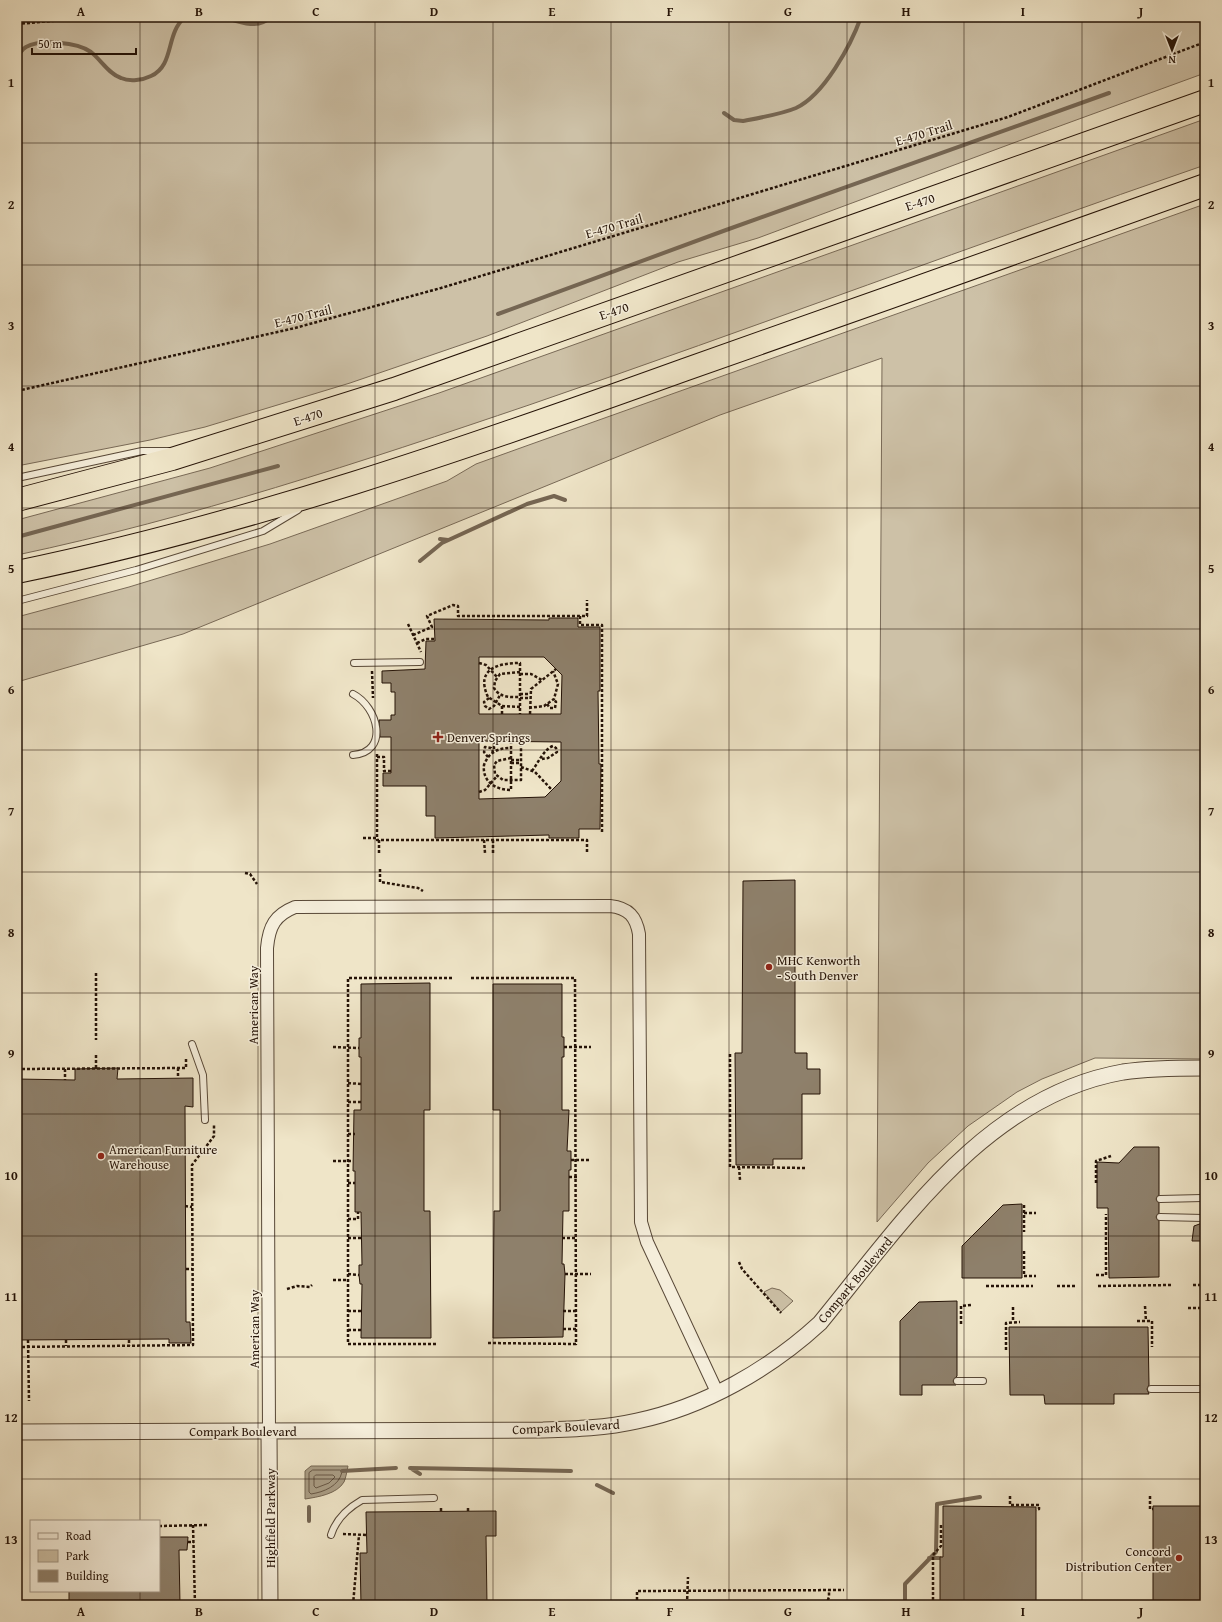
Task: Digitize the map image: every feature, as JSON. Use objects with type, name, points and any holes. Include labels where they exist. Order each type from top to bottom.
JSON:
[{"type":"highway","name":"E-470","points":[[17,500],[201,451],[394,389],[1205,101]]},
{"type":"highway","points":[[17,572],[144,543],[327,492],[624,392],[1205,185]]},
{"type":"street","name":"American Way","points":[[269,1431],[266,962],[267,943],[273,924],[281,912],[295,907],[610,906],[630,912],[634,917],[639,934],[641,1222],[647,1242],[718,1392]]},
{"type":"street","name":"Compark Boulevard","points":[[17,1432],[543,1430],[586,1428],[623,1424],[662,1414],[697,1402],[718,1392],[766,1364],[807,1334],[820,1322],[930,1189],[969,1151],[1010,1120],[1060,1093],[1109,1075],[1137,1071],[1205,1068]]},
{"type":"street","name":"Highfield Parkway","points":[[269,1431],[270,1605]]},
{"type":"lane","points":[[17,478],[142,451],[201,451]]},
{"type":"lane","points":[[308,504],[327,492]]},
{"type":"lane","points":[[17,601],[136,570],[263,531],[301,508]]},
{"type":"lane","points":[[354,663],[420,662]]},
{"type":"lane","points":[[353,694],[361,698],[370,709],[376,721],[377,731],[367,752],[353,755]]},
{"type":"lane","points":[[192,1044],[203,1075],[204,1120]]},
{"type":"lane","points":[[1160,1198],[1202,1196]]},
{"type":"lane","points":[[1160,1217],[1203,1218]]},
{"type":"lane","points":[[957,1381],[983,1381]]},
{"type":"lane","points":[[1151,1390],[1199,1389]]},
{"type":"lane","points":[[331,1535],[341,1516],[362,1500],[434,1498]]},
{"type":"path","points":[[17,24],[98,17]]},
{"type":"path","name":"E-470 Trail","points":[[17,391],[295,328],[441,288],[993,122],[1055,100],[1205,42]]},
{"type":"path","points":[[413,635],[432,628],[427,616],[456,604],[458,606],[458,616],[587,616],[587,600]]},
{"type":"path","points":[[580,616],[580,625],[602,625],[602,832]]},
{"type":"path","points":[[408,624],[422,654],[414,654]]},
{"type":"path","points":[[417,643],[426,640],[435,640]]},
{"type":"path","points":[[479,663],[486,665],[497,677]]},
{"type":"path","points":[[520,707],[502,706],[489,698],[485,691],[484,682],[491,669],[498,664],[520,663],[520,673],[520,696],[520,707],[520,714]]},
{"type":"path","points":[[376,702],[373,697],[372,669],[379,669]]},
{"type":"path","points":[[530,714],[529,696],[531,689],[554,670],[558,684],[554,699],[556,702],[555,708],[550,708],[547,704]]},
{"type":"path","points":[[529,696],[500,695],[494,688],[497,677],[503,673],[520,673],[531,674],[542,680]]},
{"type":"path","points":[[489,698],[484,702],[487,708],[492,708],[500,695]]},
{"type":"path","points":[[529,708],[539,707],[554,699]]},
{"type":"path","points":[[502,706],[502,714]]},
{"type":"path","points":[[494,741],[494,751]]},
{"type":"path","points":[[511,741],[511,748],[511,760],[511,780],[511,790],[498,789],[490,784],[483,770],[488,757],[494,751],[511,748]]},
{"type":"path","points":[[521,742],[521,763],[521,780],[503,780],[497,776],[494,770],[497,761],[511,760],[521,763],[532,771],[552,790]]},
{"type":"path","points":[[532,771],[542,759],[546,750],[553,746],[556,748],[557,752],[554,755],[542,759]]},
{"type":"path","points":[[488,757],[484,752],[485,747],[491,748],[494,751]]},
{"type":"path","points":[[379,854],[377,757],[380,749]]},
{"type":"path","points":[[377,757],[384,757],[384,771],[391,771]]},
{"type":"path","points":[[479,792],[485,790],[497,776]]},
{"type":"path","points":[[363,838],[588,840],[588,853]]},
{"type":"path","points":[[484,840],[485,852]]},
{"type":"path","points":[[493,840],[493,853]]},
{"type":"path","points":[[380,869],[380,882],[418,888],[423,891]]},
{"type":"path","points":[[245,873],[250,874],[257,884]]},
{"type":"path","points":[[17,973],[17,1069],[186,1068],[186,1055]]},
{"type":"path","points":[[96,973],[96,1040]]},
{"type":"path","points":[[436,1344],[348,1344],[348,978],[452,978]]},
{"type":"path","points":[[471,978],[575,978],[577,1177],[576,1344],[487,1344]]},
{"type":"path","points":[[333,1047],[359,1048]]},
{"type":"path","points":[[564,1047],[591,1047]]},
{"type":"path","points":[[730,1054],[730,1167],[806,1168]]},
{"type":"path","points":[[96,1055],[96,1068]]},
{"type":"path","points":[[178,1068],[178,1078]]},
{"type":"path","points":[[65,1069],[65,1080]]},
{"type":"path","points":[[348,1083],[361,1084]]},
{"type":"path","points":[[348,1102],[361,1102]]},
{"type":"path","points":[[17,1346],[193,1345],[192,1165],[214,1136],[214,1116]]},
{"type":"path","points":[[348,1134],[354,1134]]},
{"type":"path","points":[[1202,1196],[1203,1134]]},
{"type":"path","points":[[1096,1183],[1096,1161],[1111,1156]]},
{"type":"path","points":[[571,1160],[590,1160]]},
{"type":"path","points":[[334,1161],[353,1161]]},
{"type":"path","points":[[739,1167],[740,1180]]},
{"type":"path","points":[[569,1177],[577,1177]]},
{"type":"path","points":[[348,1183],[355,1183]]},
{"type":"path","points":[[1024,1205],[1024,1232]]},
{"type":"path","points":[[185,1206],[192,1207]]},
{"type":"path","points":[[348,1219],[358,1219],[358,1212]]},
{"type":"path","points":[[1024,1213],[1036,1213]]},
{"type":"path","points":[[1096,1275],[1106,1275],[1106,1214]]},
{"type":"path","points":[[348,1238],[362,1238]]},
{"type":"path","points":[[562,1238],[576,1238]]},
{"type":"path","points":[[1024,1251],[1024,1276],[1036,1276]]},
{"type":"path","points":[[739,1262],[742,1269],[781,1313]]},
{"type":"path","points":[[186,1269],[192,1269]]},
{"type":"path","points":[[348,1274],[360,1275]]},
{"type":"path","points":[[565,1274],[591,1274]]},
{"type":"path","points":[[334,1280],[348,1280]]},
{"type":"path","points":[[287,1289],[297,1286],[310,1287],[312,1285]]},
{"type":"path","points":[[1098,1286],[1171,1285]]},
{"type":"path","points":[[1193,1285],[1205,1285]]},
{"type":"path","points":[[986,1286],[1032,1286]]},
{"type":"path","points":[[1057,1286],[1075,1286]]},
{"type":"path","points":[[961,1324],[961,1306],[971,1305]]},
{"type":"path","points":[[1145,1306],[1146,1321]]},
{"type":"path","points":[[1013,1307],[1014,1322]]},
{"type":"path","points":[[1188,1308],[1205,1308]]},
{"type":"path","points":[[348,1311],[362,1311]]},
{"type":"path","points":[[563,1311],[576,1311]]},
{"type":"path","points":[[1137,1321],[1152,1321],[1152,1347]]},
{"type":"path","points":[[1006,1350],[1006,1322],[1020,1322]]},
{"type":"path","points":[[563,1329],[576,1330]]},
{"type":"path","points":[[348,1330],[361,1330]]},
{"type":"path","points":[[28,1340],[29,1402]]},
{"type":"path","points":[[66,1340],[66,1346]]},
{"type":"path","points":[[129,1340],[129,1346]]},
{"type":"path","points":[[1010,1496],[1010,1504],[1039,1505],[1039,1509],[1036,1510]]},
{"type":"path","points":[[1150,1496],[1150,1509],[1153,1509]]},
{"type":"path","points":[[160,1526],[208,1525]]},
{"type":"path","points":[[933,1605],[933,1555],[941,1546],[941,1525]]},
{"type":"path","points":[[193,1526],[195,1605]]},
{"type":"path","points":[[343,1534],[367,1535]]},
{"type":"path","points":[[353,1605],[359,1535]]},
{"type":"path","points":[[188,1542],[194,1542]]},
{"type":"path","points":[[356,1565],[360,1566]]},
{"type":"path","points":[[687,1604],[688,1577]]},
{"type":"path","points":[[826,1605],[830,1597],[829,1590]]},
{"type":"path","points":[[637,1605],[637,1591],[844,1590]]},
{"type":"green space","points":[[17,17],[1205,17],[1205,73],[758,238],[678,262],[487,336],[350,383],[205,427],[150,440],[17,466]]},
{"type":"green space","points":[[1205,119],[1205,165],[529,405],[403,447],[276,488],[212,506],[147,524],[17,555],[17,520],[210,468],[439,393]]},
{"type":"green space","points":[[1205,204],[1205,1059],[1095,1058],[1042,1079],[1017,1092],[968,1126],[928,1163],[877,1222],[882,358],[720,415],[183,634],[17,682],[17,617],[129,587],[270,544],[447,481],[476,464]]},
{"type":"green space","points":[[772,1288],[780,1290],[793,1301],[781,1312],[764,1292]]},
{"type":"water","points":[[311,1466],[348,1466],[344,1482],[341,1486],[327,1494],[305,1499],[305,1471]]},
{"type":"building","points":[[549,618],[578,618],[578,627],[600,627],[600,691],[598,691],[599,764],[601,764],[600,829],[579,829],[579,838],[549,838],[549,835],[435,838],[435,816],[426,816],[426,786],[383,786],[383,773],[391,773],[391,737],[380,737],[379,720],[391,720],[391,715],[395,715],[395,692],[391,692],[391,683],[382,683],[382,671],[425,669],[426,641],[435,641],[434,619],[549,620]],"holes":[[[479,657],[544,657],[562,675],[561,714],[479,714]],[[479,741],[561,742],[561,781],[545,797],[479,799]]]},
{"type":"building","name":"MHC Kenworth - South Denver","points":[[795,880],[795,1053],[807,1053],[807,1069],[820,1069],[820,1094],[802,1094],[802,1159],[773,1159],[773,1165],[736,1165],[735,1053],[742,1053],[743,881]]},
{"type":"building","points":[[430,983],[430,1110],[424,1110],[424,1211],[430,1211],[431,1338],[361,1338],[362,1284],[360,1284],[359,1265],[362,1265],[361,1212],[355,1212],[355,1171],[353,1171],[354,1110],[361,1110],[361,1057],[359,1057],[359,1038],[361,1038],[361,984]]},
{"type":"building","points":[[493,984],[562,984],[562,1037],[564,1037],[564,1057],[562,1057],[562,1110],[569,1110],[567,1151],[571,1151],[571,1170],[569,1170],[569,1211],[563,1211],[562,1264],[564,1264],[565,1274],[563,1337],[493,1338],[494,1211],[500,1211],[500,1110],[493,1110]]},
{"type":"building","name":"American Furniture Warehouse","points":[[118,1068],[117,1079],[193,1078],[193,1107],[185,1106],[186,1322],[190,1322],[191,1343],[169,1343],[169,1339],[17,1340],[17,1079],[75,1080],[75,1069]]},
{"type":"building","points":[[1134,1147],[1159,1147],[1159,1195],[1156,1199],[1159,1203],[1159,1213],[1156,1217],[1159,1221],[1159,1277],[1109,1278],[1108,1208],[1097,1208],[1097,1162],[1119,1163]]},
{"type":"building","points":[[1022,1204],[1022,1278],[962,1278],[962,1246],[1003,1205]]},
{"type":"building","points":[[1205,1222],[1205,1241],[1192,1241],[1194,1226]]},
{"type":"building","points":[[957,1301],[957,1376],[953,1381],[956,1385],[922,1385],[922,1395],[900,1395],[900,1321],[919,1302]]},
{"type":"building","points":[[1009,1327],[1148,1327],[1149,1385],[1147,1389],[1149,1394],[1114,1394],[1114,1404],[1045,1404],[1044,1395],[1010,1395]]},
{"type":"building","points":[[943,1506],[1036,1507],[1036,1605],[940,1605],[940,1557],[943,1557]]},
{"type":"building","name":"Concord Distribution Center","points":[[1153,1506],[1205,1506],[1205,1605],[1153,1605]]},
{"type":"building","points":[[496,1511],[496,1536],[486,1536],[487,1605],[361,1605],[360,1553],[367,1553],[366,1512]]},
{"type":"building","points":[[160,1537],[188,1537],[187,1550],[179,1550],[180,1605],[69,1605],[69,1592],[160,1592]]},
{"type":"waterway","points":[[17,59],[19,54],[26,47],[49,42],[68,44],[91,52],[117,76],[128,80],[144,79],[159,71],[164,65],[175,32],[185,17]]},
{"type":"waterway","points":[[223,17],[248,24],[260,23],[271,17]]},
{"type":"waterway","points":[[724,113],[734,120],[743,121],[784,112],[796,108],[806,102],[817,92],[835,68],[851,41],[861,17]]},
{"type":"waterway","points":[[498,314],[726,230],[1109,93]]},
{"type":"waterway","points":[[17,537],[278,466]]},
{"type":"waterway","points":[[420,561],[442,543],[527,504],[554,496],[565,500]]},
{"type":"waterway","points":[[440,539],[448,540]]},
{"type":"waterway","points":[[342,1471],[396,1468]]},
{"type":"waterway","points":[[410,1468],[571,1471]]},
{"type":"waterway","points":[[412,1469],[420,1474]]},
{"type":"waterway","points":[[597,1485],[613,1493]]},
{"type":"waterway","points":[[905,1605],[905,1584],[936,1552],[937,1504],[980,1497]]},
{"type":"waterway","points":[[309,1507],[309,1521]]},
{"type":"waterway","points":[[929,1558],[940,1558]]},
{"type":"place","name":"Denver Springs","points":[[438,737]]},
{"type":"place","name":"MHC Kenworth - South Denver","points":[[769,967]]},
{"type":"place","name":"American Furniture Warehouse","points":[[101,1156]]},
{"type":"place","name":"Concord Distribution Center","points":[[1179,1558]]}]
